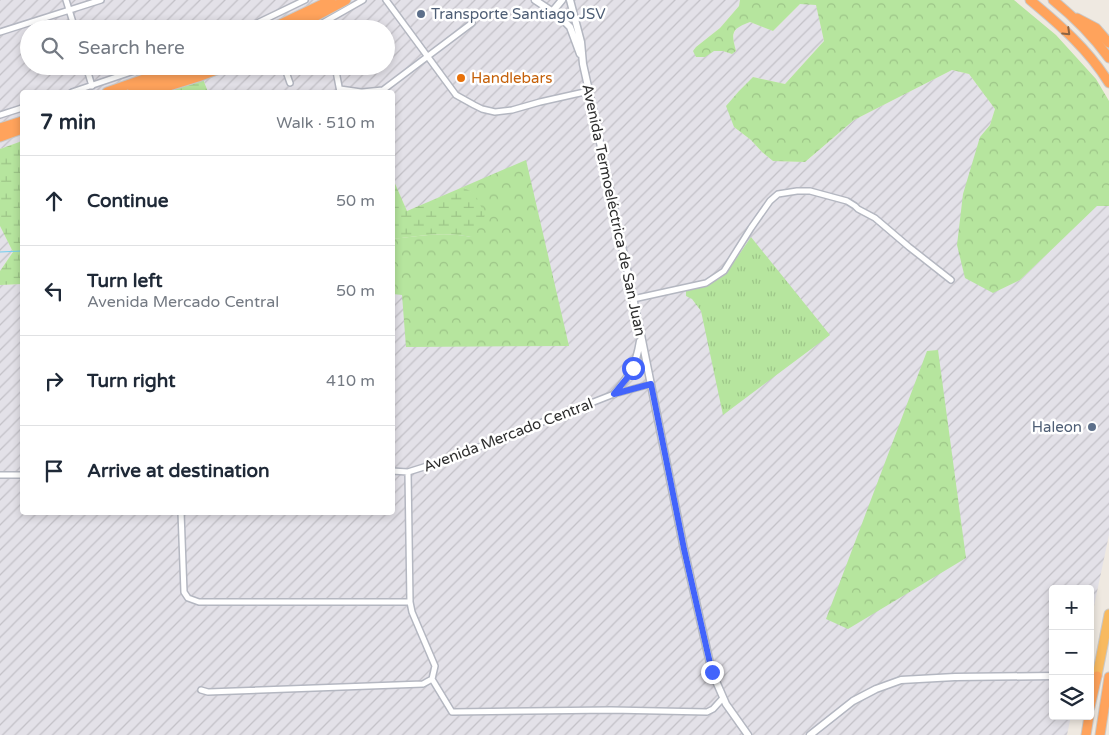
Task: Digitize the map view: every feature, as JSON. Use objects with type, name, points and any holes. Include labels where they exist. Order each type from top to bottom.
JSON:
[{"type":"highway","points":[[289,20],[331,0]]},
{"type":"highway","points":[[309,20],[346,0]]},
{"type":"highway","points":[[1030,0],[1074,38],[1109,83]]},
{"type":"highway","points":[[1053,0],[1068,13],[1109,58]]},
{"type":"highway","points":[[1068,13],[1096,28],[1109,42]]},
{"type":"highway","points":[[113,90],[155,75]]},
{"type":"highway","points":[[139,90],[181,75]]},
{"type":"highway","points":[[146,88],[169,86],[203,75]]},
{"type":"highway","points":[[1,135],[20,122]]},
{"type":"highway","points":[[1,135],[20,130]]},
{"type":"highway","points":[[1094,676],[1109,614]]},
{"type":"highway","points":[[1100,735],[1109,676]]},
{"type":"highway","points":[[1086,735],[1088,720]]},
{"type":"street","points":[[66,0],[72,20]]},
{"type":"street","points":[[38,20],[101,0]]},
{"type":"street","points":[[264,20],[305,0]]},
{"type":"street","points":[[329,20],[363,0]]},
{"type":"street","points":[[386,0],[456,95],[474,105],[495,112],[512,110],[589,91]]},
{"type":"street","points":[[535,0],[570,26],[583,64]]},
{"type":"street","points":[[552,12],[562,0]]},
{"type":"street","name":"Avenida Termoeléctrica de San Juan","points":[[570,0],[581,42],[583,64],[634,299],[684,549],[712,672],[726,704],[748,735]]},
{"type":"street","points":[[383,90],[472,23]]},
{"type":"street","points":[[0,32],[20,26]]},
{"type":"street","points":[[89,75],[92,86]]},
{"type":"street","points":[[79,90],[123,75]]},
{"type":"street","points":[[287,75],[290,83]]},
{"type":"street","points":[[337,75],[340,90]]},
{"type":"street","points":[[0,115],[20,109]]},
{"type":"street","points":[[634,299],[706,283],[724,271],[751,228],[774,197],[778,194],[797,191],[810,191],[847,201],[858,210],[875,218],[909,248],[951,280]]},
{"type":"street","points":[[614,394],[633,368],[638,356],[641,335]]},
{"type":"street","name":"Avenida Mercado Central","points":[[395,471],[408,472],[443,461],[614,394],[651,384]]},
{"type":"street","points":[[408,472],[410,602],[412,612],[435,666],[432,679],[452,712],[611,710],[707,712],[713,709],[723,698]]},
{"type":"street","points":[[0,475],[20,475]]},
{"type":"street","points":[[182,515],[184,592],[188,598],[199,602],[410,602]]},
{"type":"street","points":[[810,735],[852,701],[876,688],[902,680],[954,677],[1049,676]]},
{"type":"street","points":[[1094,676],[1109,676]]},
{"type":"street","points":[[201,690],[208,692],[423,684],[432,679]]},
{"type":"shaded area","points":[[0,0],[740,0],[739,6],[720,28],[696,47],[732,54],[736,51],[733,39],[738,26],[750,22],[773,31],[800,4],[816,4],[824,41],[785,84],[753,77],[734,127],[773,161],[805,162],[854,120],[952,70],[969,74],[995,109],[990,125],[980,137],[993,292],[1020,280],[1097,205],[1109,206],[1109,535],[1094,606],[1094,585],[1049,585],[1049,720],[1070,720],[1067,735],[0,735],[0,285],[20,284],[20,515],[395,515],[395,294],[402,294],[526,161],[407,211],[395,184],[395,90],[207,90],[203,79],[170,90],[20,90],[20,142],[0,149]]},
{"type":"shaded area","points":[[0,226],[13,252],[0,271]]},
{"type":"green space","points":[[740,0],[1014,0],[1056,35],[1096,79],[1109,101],[1109,206],[1097,206],[1020,280],[993,293],[965,278],[957,245],[963,194],[980,137],[990,125],[995,109],[969,74],[952,70],[854,120],[805,162],[773,161],[734,127],[726,106],[753,77],[785,84],[824,41],[816,5],[800,4],[773,31],[750,22],[739,27],[734,32],[733,40],[736,51],[732,54],[714,51],[705,57],[696,57],[693,51],[696,47],[720,28],[739,6]]},
{"type":"green space","points":[[203,79],[207,90],[170,90]]},
{"type":"green space","points":[[20,142],[20,284],[0,285],[0,271],[13,252],[0,226],[0,149]]},
{"type":"green space","points":[[526,160],[569,346],[406,347],[402,295],[395,294],[395,239],[441,234],[471,237],[475,195],[463,187]]},
{"type":"green space","points":[[395,184],[407,211],[463,187],[475,194],[485,215],[471,237],[441,234],[395,239]]},
{"type":"green space","points":[[751,237],[830,335],[723,415],[701,311],[692,299],[686,296],[686,291],[705,287],[725,275]]},
{"type":"green space","points":[[938,350],[966,558],[848,629],[826,619],[927,351]]},
{"type":"waterway","points":[[0,252],[20,251]]},
{"type":"place","name":"Transporte Santiago JSV","points":[[421,14]]},
{"type":"place","name":"Handlebars","points":[[461,78]]},
{"type":"place","name":"Haleon","points":[[1092,427]]},
{"type":"route","points":[[633,368],[614,394],[651,384],[684,549],[712,672]]}]
